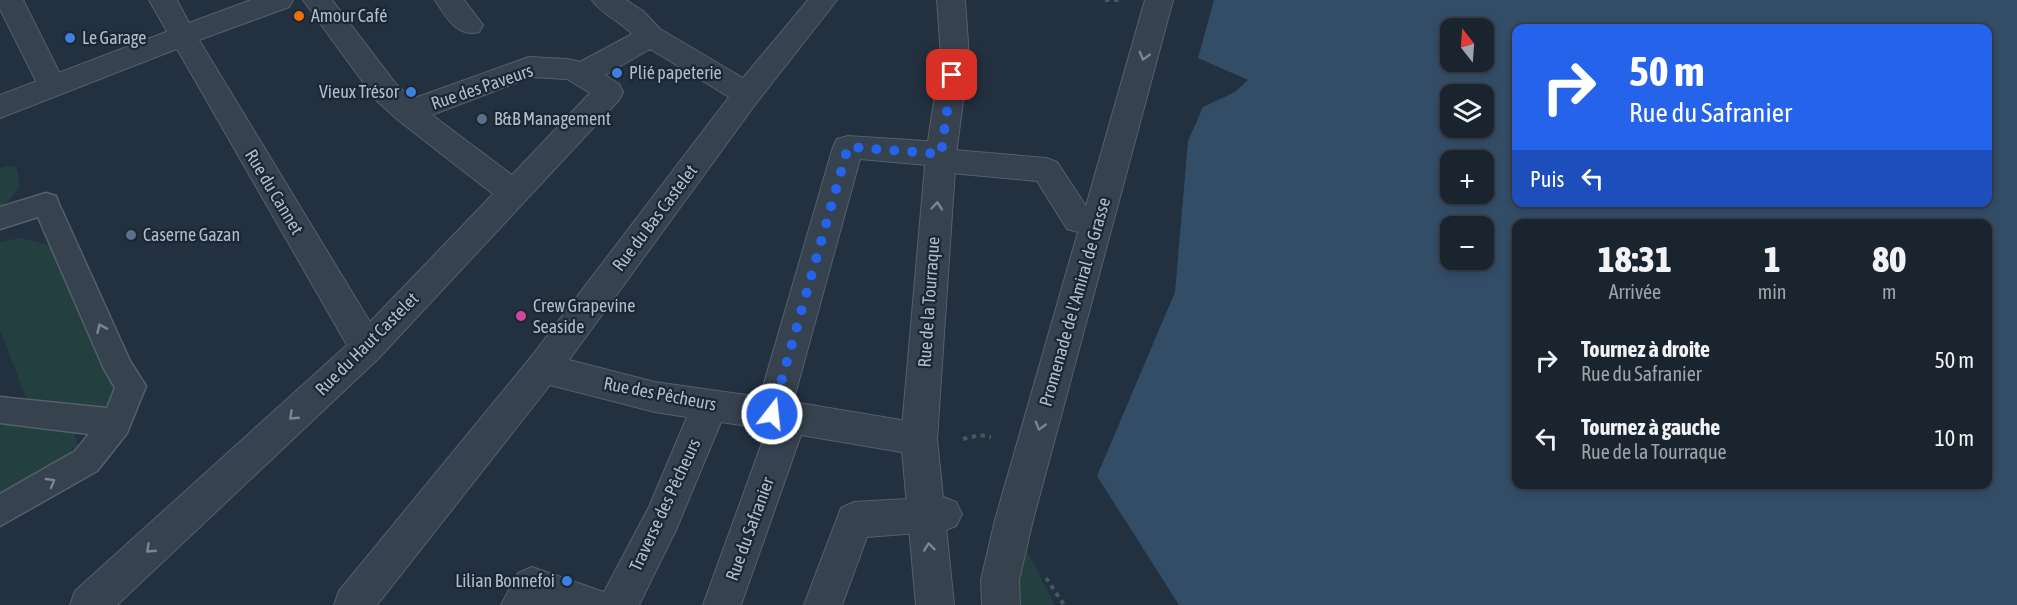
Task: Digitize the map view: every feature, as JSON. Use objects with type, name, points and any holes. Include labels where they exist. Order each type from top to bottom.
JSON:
[{"type":"street","points":[[9,0],[52,87]]},
{"type":"street","name":"Rue du Cannet","points":[[163,0],[182,36],[367,348]]},
{"type":"street","points":[[0,106],[279,0]]},
{"type":"street","points":[[317,0],[386,92],[408,112],[513,193]]},
{"type":"street","points":[[449,0],[469,25]]},
{"type":"street","points":[[606,0],[633,18],[650,36],[747,94]]},
{"type":"street","name":"Rue du Bas Castelet","points":[[353,605],[543,368],[747,94],[823,0]]},
{"type":"street","name":"Rue de la Tourraque","points":[[934,605],[934,515],[919,440],[940,157],[955,56],[951,0]]},
{"type":"street","name":"Promenade de l'Amiral de Grasse","points":[[1001,605],[1000,580],[1014,520],[1146,0]]},
{"type":"street","points":[[583,74],[650,36]]},
{"type":"street","name":"Rue des Paveurs","points":[[408,112],[529,68],[559,68],[583,74]]},
{"type":"street","name":"Rue du Haut Castelet","points":[[89,605],[367,348],[609,92],[583,74]]},
{"type":"street","name":"Rue du Safranier","points":[[722,605],[780,416],[848,147],[940,157]]},
{"type":"street","points":[[940,157],[1046,170],[1078,220]]},
{"type":"street","name":"Rue des Pêcheurs","points":[[543,368],[655,397],[919,440]]},
{"type":"street","name":"Traverse des Pêcheurs","points":[[618,605],[663,518],[710,405]]},
{"type":"street","points":[[822,605],[854,520],[934,515]]},
{"type":"street","points":[[520,605],[532,586],[590,605]]},
{"type":"lane","points":[[0,218],[46,204],[119,369],[131,386],[116,423],[86,461],[0,511]]},
{"type":"lane","points":[[0,410],[116,423]]},
{"type":"green space","points":[[16,167],[19,181],[17,191],[0,210],[0,168]]},
{"type":"green space","points":[[19,238],[45,244],[55,251],[113,388],[107,409],[27,400],[0,330],[0,242]]},
{"type":"green space","points":[[5,424],[74,431],[78,445],[57,462],[0,493],[0,427]]},
{"type":"green space","points":[[1021,539],[1055,605],[1011,605]]},
{"type":"water","points":[[1214,0],[2017,0],[2017,605],[1179,605],[1097,476],[1175,292],[1188,141],[1203,107],[1235,92],[1248,80],[1198,58]]},
{"type":"place","name":"Amour Café","points":[[299,16]]},
{"type":"place","name":"Le Garage","points":[[70,38]]},
{"type":"place","name":"Plié papeterie","points":[[617,73]]},
{"type":"place","name":"Vieux Trésor","points":[[411,92]]},
{"type":"place","name":"B&B Management","points":[[482,119]]},
{"type":"place","name":"Caserne Gazan","points":[[131,235]]},
{"type":"place","name":"Crew Grapevine Seaside","points":[[521,316]]},
{"type":"place","name":"Lilian Bonnefoi","points":[[567,581]]},
{"type":"route","points":[[772,414],[848,147],[941,154],[952,75]]}]
